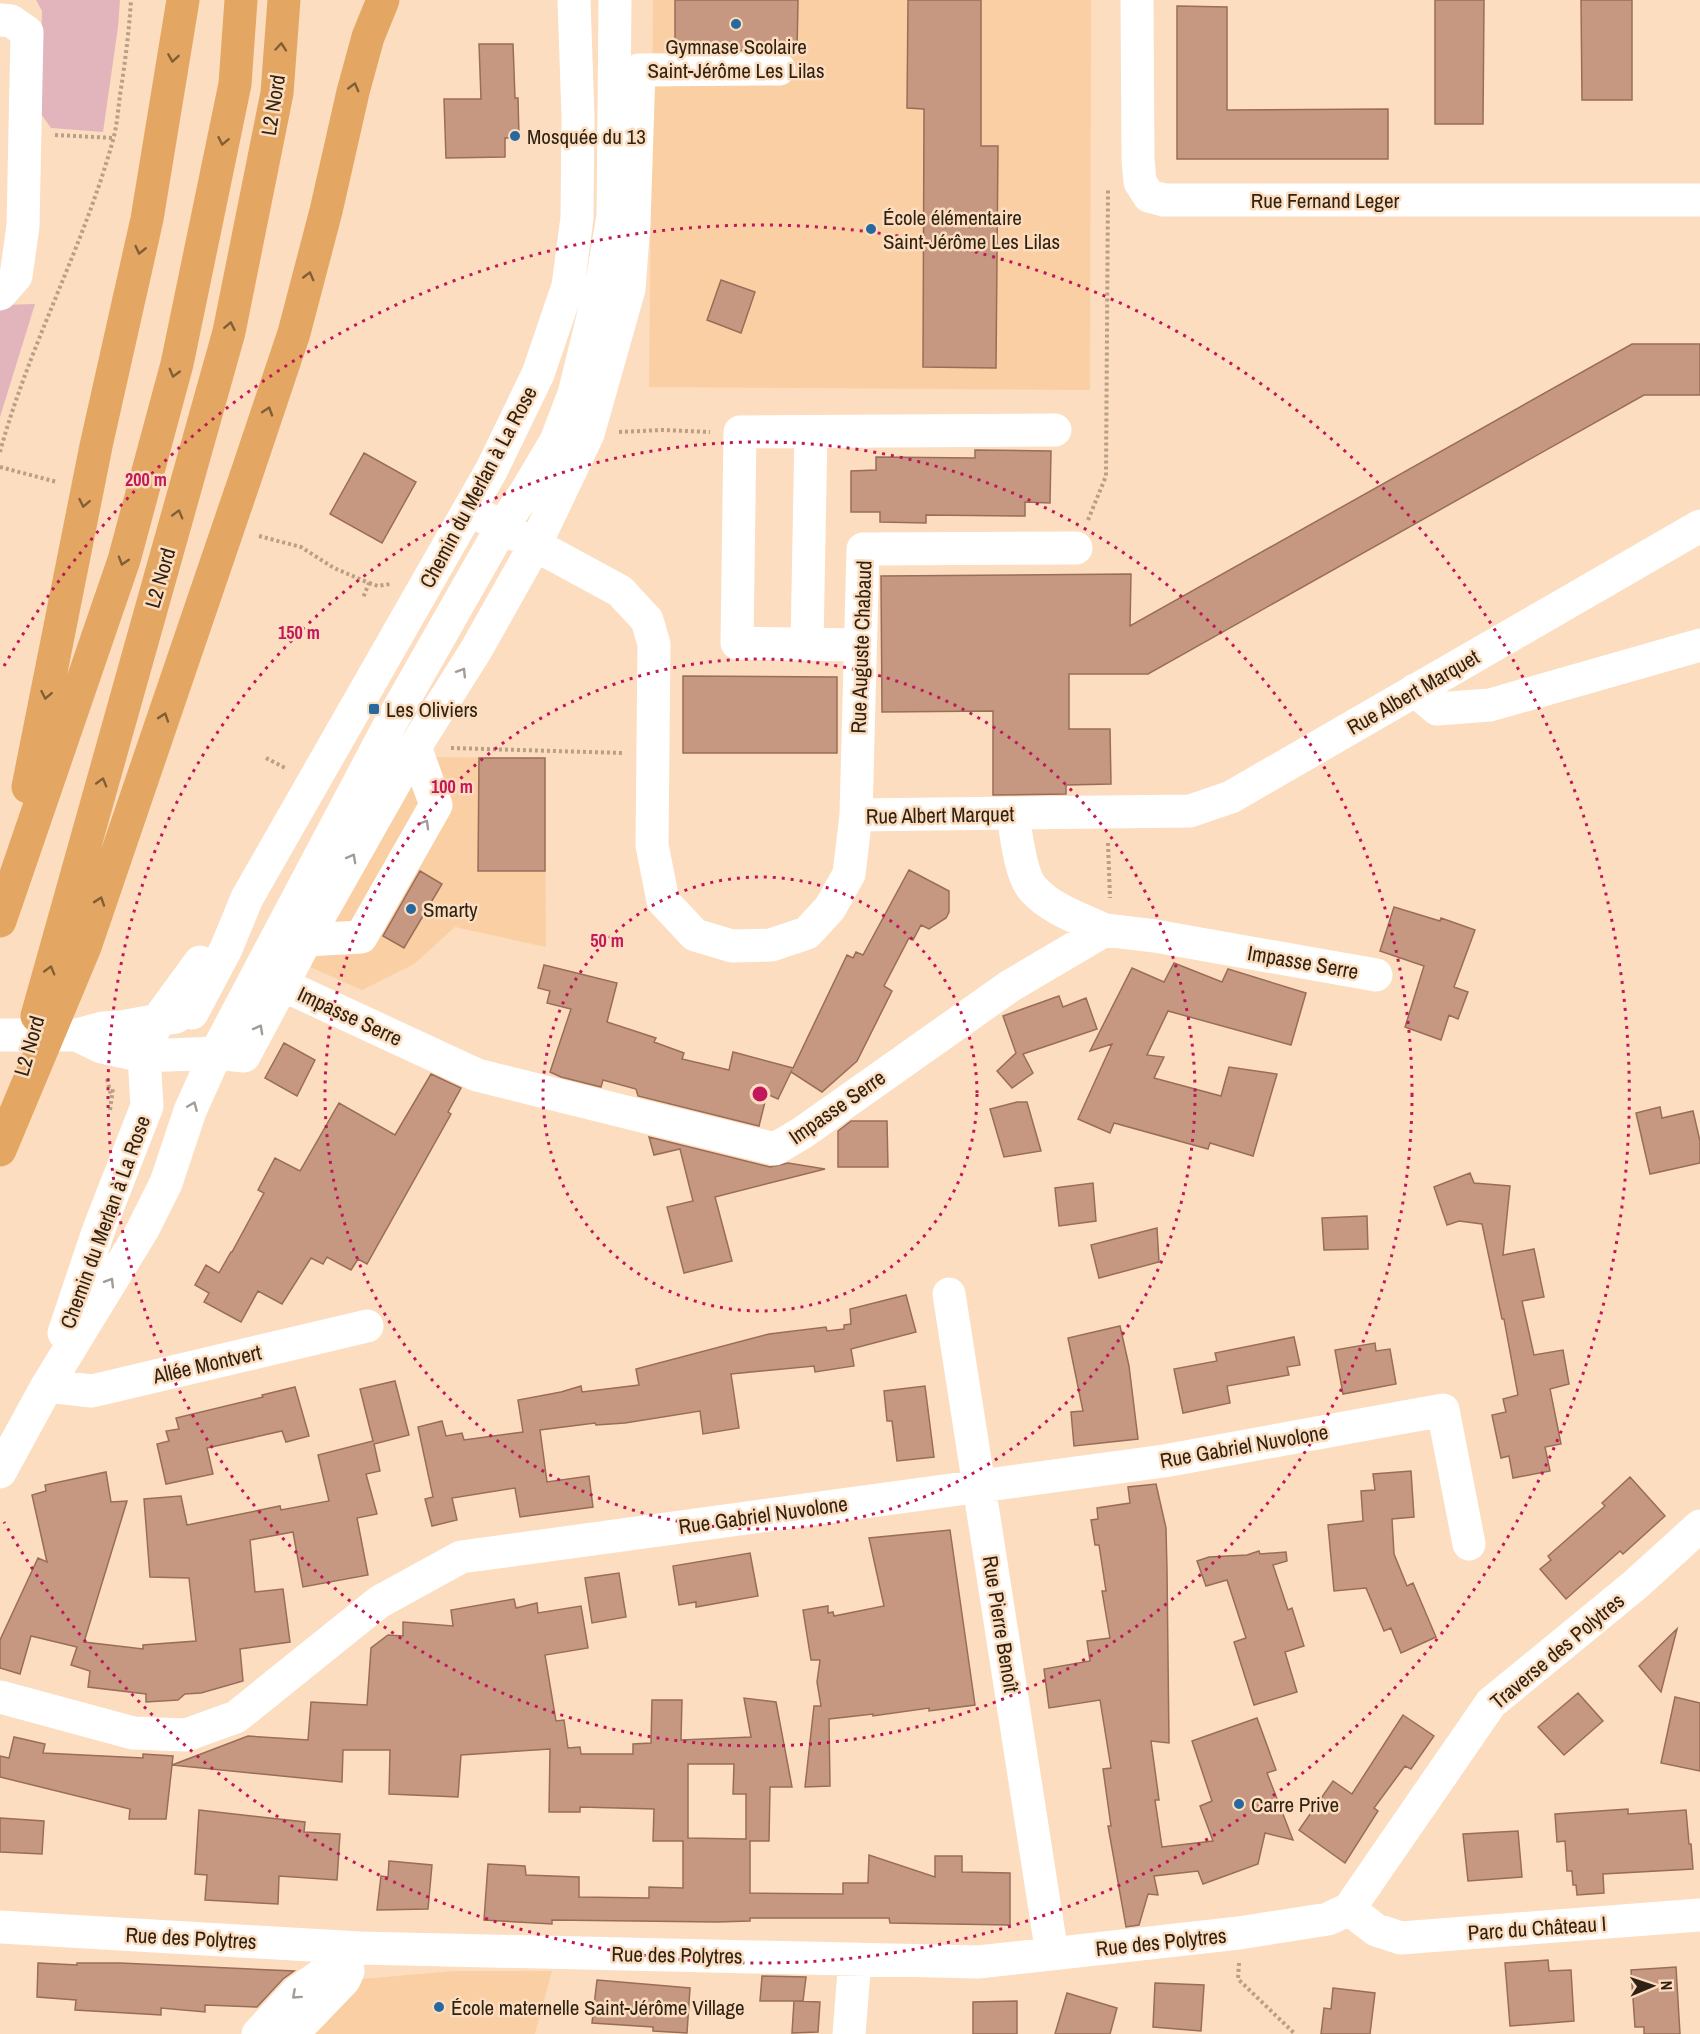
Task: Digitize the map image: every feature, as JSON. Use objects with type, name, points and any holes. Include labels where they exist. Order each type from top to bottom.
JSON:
[{"type":"highway","points":[[0,908],[16,847],[96,446],[147,219],[183,0]]},
{"type":"highway","name":"L2 Nord","points":[[0,921],[124,560],[174,375],[236,84],[241,0]]},
{"type":"highway","name":"L2 Nord","points":[[0,1149],[229,332],[277,93],[284,0]]},
{"type":"highway","points":[[0,1149],[85,947],[253,456],[294,333],[326,211],[353,92],[368,37],[383,0]]},
{"type":"street","name":"Chemin du Merlan à La Rose","points":[[47,1386],[99,1229],[147,1106],[144,1056],[157,1021],[247,898],[492,469],[538,374],[568,286],[577,218],[578,117],[574,0]]},
{"type":"street","name":"Chemin du Merlan à La Rose","points":[[0,1472],[47,1386],[143,1228],[166,1183],[190,1111],[216,1053],[390,724],[502,527],[556,441],[574,394],[603,276],[613,216],[615,0]]},
{"type":"street","name":"Rue Fernand Leger","points":[[1137,0],[1138,159],[1140,182],[1149,196],[1164,200],[1700,200]]},
{"type":"street","points":[[0,20],[11,21],[27,32],[18,127],[23,226],[16,276],[0,294]]},
{"type":"street","points":[[77,1035],[102,1047],[144,1056],[216,1053],[244,1056],[306,940],[415,747],[476,650],[535,545],[588,434],[629,289],[634,223],[639,70],[779,69]]},
{"type":"street","points":[[860,645],[737,643],[740,432],[1055,430]]},
{"type":"street","points":[[807,644],[811,432]]},
{"type":"street","name":"Rue Albert Marquet","points":[[469,509],[620,591],[647,620],[654,644],[652,845],[663,901],[695,935],[732,946],[771,945],[807,933],[830,908],[849,874],[856,815],[1190,811],[1230,797],[1700,526]]},
{"type":"street","name":"Rue Auguste Chabaud","points":[[856,815],[863,549],[1076,548]]},
{"type":"street","points":[[1415,690],[1437,709],[1490,705],[1700,645]]},
{"type":"street","points":[[306,940],[361,937],[436,805],[415,747]]},
{"type":"street","points":[[1013,814],[1021,859],[1032,888],[1056,908],[1105,930]]},
{"type":"street","name":"Chemin du Merlan à La Rose","points":[[192,1013],[226,949],[247,898]]},
{"type":"street","name":"Impasse Serre","points":[[283,985],[477,1075],[775,1149],[1010,986],[1105,930],[1155,936],[1376,975]]},
{"type":"street","points":[[0,1035],[77,1035],[103,1028],[157,1021],[244,1001]]},
{"type":"street","points":[[192,1013],[216,1053]]},
{"type":"street","name":"Rue Pierre Benoît","points":[[949,1294],[1053,1954]]},
{"type":"street","name":"Allée Montvert","points":[[47,1386],[92,1392],[367,1326]]},
{"type":"street","name":"Rue Gabriel Nuvolone","points":[[0,1697],[133,1732],[186,1735],[236,1717],[379,1602],[461,1557],[1164,1461],[1443,1410],[1469,1544]]},
{"type":"street","name":"Traverse des Polytres","points":[[1349,1909],[1491,1703],[1635,1585],[1700,1526]]},
{"type":"street","name":"Rue des Polytres","points":[[0,1927],[360,1948],[978,1962],[1239,1933],[1328,1919],[1349,1909]]},
{"type":"street","name":"Parc du Château I","points":[[1349,1909],[1376,1930],[1401,1938],[1700,1915]]},
{"type":"street","points":[[258,2034],[297,1992],[360,1948]]},
{"type":"street","points":[[292,2034],[344,1980],[360,1948]]},
{"type":"street","points":[[849,2034],[855,1959]]},
{"type":"path","points":[[0,452],[36,346],[82,234],[114,138],[129,31],[131,0]]},
{"type":"path","points":[[18,127],[114,138]]},
{"type":"path","points":[[1076,548],[1106,476],[1108,187]]},
{"type":"path","points":[[588,434],[662,430],[701,432]]},
{"type":"path","points":[[0,467],[11,470]]},
{"type":"path","points":[[301,547],[334,568],[369,583],[363,598]]},
{"type":"path","points":[[415,747],[654,754]]},
{"type":"path","points":[[1107,813],[1109,895]]},
{"type":"path","points":[[1238,1978],[1295,2034]]},
{"type":"shaded area","points":[[36,0],[120,0],[103,132],[51,128],[39,111],[42,11]]},
{"type":"shaded area","name":"École élémentaire Saint-Jérôme Les Lilas","points":[[653,0],[1091,0],[1090,390],[649,387]]},
{"type":"shaded area","points":[[35,304],[0,417],[0,305]]},
{"type":"shaded area","points":[[424,757],[545,758],[546,947],[455,927],[414,964],[362,990],[308,966]]},
{"type":"shaded area","name":"École maternelle Saint-Jérôme Village","points":[[454,1971],[552,1971],[535,2034],[308,2034],[362,1979]]},
{"type":"building","name":"Gymnase Scolaire Saint-Jérôme Les Lilas","points":[[675,0],[798,0],[797,52],[707,51],[707,48],[675,48]]},
{"type":"building","points":[[908,0],[981,0],[981,146],[998,146],[996,368],[923,367],[924,109],[907,108]]},
{"type":"building","points":[[1435,0],[1484,0],[1483,124],[1435,124]]},
{"type":"building","points":[[1581,0],[1632,0],[1632,100],[1582,100]]},
{"type":"building","points":[[1177,6],[1227,7],[1227,110],[1388,109],[1388,159],[1177,159]]},
{"type":"building","points":[[479,44],[513,44],[519,138],[505,138],[505,157],[446,158],[444,99],[481,99]]},
{"type":"building","points":[[721,280],[755,292],[741,333],[707,320]]},
{"type":"building","points":[[1632,344],[1700,344],[1700,395],[1644,395],[1148,674],[1069,674],[1069,729],[1110,729],[1111,784],[1066,785],[1066,794],[993,795],[993,711],[882,712],[881,576],[1131,574],[1130,626]]},
{"type":"building","points":[[975,450],[1051,451],[1050,503],[1025,502],[1025,516],[926,515],[926,523],[880,522],[880,512],[851,512],[851,471],[876,470],[876,457],[975,458]]},
{"type":"building","points":[[364,453],[416,482],[382,543],[330,514]]},
{"type":"building","points":[[683,676],[837,677],[837,753],[683,753]]},
{"type":"building","points":[[479,758],[545,758],[545,871],[478,871]]},
{"type":"building","points":[[909,870],[949,891],[949,912],[946,918],[929,929],[921,925],[913,940],[909,938],[884,986],[892,991],[857,1061],[822,1092],[791,1072],[778,1099],[767,1094],[759,1126],[638,1096],[636,1089],[603,1080],[601,1087],[561,1077],[550,1072],[571,1009],[547,1003],[550,991],[538,988],[544,965],[617,983],[607,1022],[656,1038],[654,1042],[684,1053],[682,1059],[729,1070],[733,1052],[793,1068],[847,955],[853,958],[856,952],[863,955]]},
{"type":"building","name":"Smarty","points":[[420,871],[442,884],[404,948],[383,936]]},
{"type":"building","points":[[1394,907],[1440,921],[1441,918],[1475,930],[1454,987],[1468,992],[1458,1019],[1449,1015],[1441,1040],[1405,1027],[1424,966],[1380,951]]},
{"type":"building","points":[[1174,963],[1222,982],[1228,969],[1306,993],[1291,1045],[1168,1011],[1147,1055],[1164,1057],[1154,1078],[1221,1096],[1229,1067],[1277,1074],[1253,1156],[1210,1143],[1208,1149],[1114,1123],[1110,1133],[1078,1119],[1112,1044],[1090,1051],[1132,968],[1164,982]]},
{"type":"building","points":[[1059,996],[1063,1007],[1086,998],[1097,1029],[1023,1054],[1033,1073],[1012,1088],[997,1071],[1016,1053],[1003,1016]]},
{"type":"building","points":[[284,1043],[315,1060],[297,1096],[265,1078]]},
{"type":"building","points":[[431,1074],[461,1088],[448,1112],[451,1114],[367,1264],[358,1259],[351,1270],[327,1257],[323,1264],[311,1258],[282,1304],[258,1291],[241,1322],[204,1302],[209,1293],[195,1285],[206,1265],[219,1273],[264,1193],[258,1190],[275,1158],[300,1171],[339,1103],[395,1135]]},
{"type":"building","points":[[1017,1102],[1027,1102],[1041,1151],[1004,1157],[990,1109]]},
{"type":"building","points":[[1660,1107],[1662,1118],[1693,1111],[1700,1141],[1700,1163],[1650,1174],[1636,1113]]},
{"type":"building","points":[[851,1121],[887,1121],[888,1167],[838,1167],[838,1131]]},
{"type":"building","points":[[649,1137],[770,1167],[788,1163],[825,1169],[715,1197],[732,1261],[684,1273],[667,1207],[693,1201],[680,1149],[654,1155]]},
{"type":"building","points":[[1470,1173],[1474,1183],[1510,1186],[1503,1255],[1534,1249],[1544,1297],[1522,1301],[1534,1355],[1563,1350],[1569,1384],[1550,1389],[1561,1444],[1545,1447],[1550,1471],[1513,1478],[1509,1456],[1501,1458],[1492,1415],[1506,1412],[1503,1399],[1518,1395],[1504,1319],[1502,1319],[1482,1224],[1459,1221],[1447,1225],[1434,1187]]},
{"type":"building","points":[[1093,1183],[1096,1221],[1059,1226],[1055,1188]]},
{"type":"building","points":[[1367,1216],[1368,1249],[1324,1250],[1322,1218]]},
{"type":"building","points":[[1157,1228],[1159,1262],[1099,1278],[1091,1245]]},
{"type":"building","points":[[906,1295],[916,1332],[851,1349],[854,1366],[815,1372],[814,1366],[731,1374],[739,1428],[703,1434],[700,1411],[625,1423],[596,1425],[595,1423],[540,1430],[547,1482],[589,1476],[593,1507],[520,1517],[515,1488],[452,1498],[457,1520],[432,1526],[425,1499],[433,1497],[418,1427],[442,1421],[446,1436],[462,1433],[464,1440],[523,1432],[518,1400],[581,1386],[582,1392],[639,1385],[636,1369],[769,1334],[826,1327],[827,1331],[844,1329],[844,1325],[851,1324],[850,1309]]},
{"type":"building","points":[[1120,1326],[1129,1366],[1138,1439],[1074,1446],[1071,1412],[1083,1411],[1068,1338]]},
{"type":"building","points":[[1294,1337],[1300,1365],[1287,1367],[1289,1375],[1227,1386],[1230,1403],[1183,1413],[1174,1369],[1217,1361],[1215,1353]]},
{"type":"building","points":[[1375,1343],[1376,1351],[1390,1349],[1396,1384],[1343,1394],[1335,1350]]},
{"type":"building","points":[[395,1381],[409,1435],[374,1444],[380,1471],[366,1474],[377,1514],[357,1518],[368,1575],[303,1587],[293,1532],[250,1540],[255,1592],[283,1589],[290,1642],[240,1649],[243,1681],[201,1693],[185,1694],[178,1700],[146,1702],[146,1694],[88,1687],[90,1671],[71,1665],[77,1647],[31,1636],[20,1674],[0,1668],[0,1640],[38,1558],[47,1562],[32,1495],[46,1491],[45,1485],[106,1472],[111,1502],[127,1501],[84,1642],[143,1649],[143,1645],[196,1641],[189,1578],[150,1577],[144,1499],[181,1496],[187,1525],[280,1506],[281,1510],[329,1501],[318,1455],[373,1441],[360,1389]]},
{"type":"building","points":[[925,1386],[934,1457],[897,1461],[892,1421],[887,1421],[884,1391]]},
{"type":"building","points":[[295,1387],[309,1436],[286,1442],[282,1431],[207,1448],[213,1474],[166,1484],[157,1444],[169,1441],[166,1431],[179,1429],[176,1418]]},
{"type":"building","points":[[1411,1471],[1414,1517],[1392,1519],[1394,1554],[1407,1586],[1413,1583],[1436,1637],[1401,1653],[1391,1628],[1384,1631],[1366,1588],[1334,1591],[1328,1525],[1363,1521],[1361,1491],[1375,1490],[1373,1474]]},
{"type":"building","points":[[1630,1477],[1665,1516],[1623,1554],[1620,1551],[1566,1599],[1540,1569],[1551,1560],[1548,1556],[1605,1506],[1602,1503]]},
{"type":"building","points":[[1156,1484],[1166,1528],[1167,1570],[1169,1743],[1151,1741],[1159,1800],[1155,1800],[1162,1847],[1213,1841],[1200,1806],[1212,1801],[1192,1741],[1257,1718],[1276,1770],[1267,1773],[1293,1840],[1265,1833],[1258,1864],[1203,1884],[1198,1871],[1154,1876],[1158,1895],[1148,1894],[1139,1925],[1126,1927],[1108,1826],[1111,1826],[1103,1769],[1111,1768],[1100,1700],[1049,1708],[1044,1669],[1090,1661],[1087,1641],[1110,1638],[1102,1591],[1106,1591],[1099,1545],[1095,1545],[1091,1520],[1098,1519],[1097,1508],[1130,1503],[1128,1487]]},
{"type":"building","points":[[950,1530],[975,1705],[829,1719],[830,1786],[805,1787],[814,1706],[821,1706],[817,1682],[820,1660],[811,1660],[803,1610],[828,1606],[828,1613],[833,1612],[834,1616],[884,1606],[869,1538]]},
{"type":"building","points":[[1259,1551],[1260,1554],[1286,1552],[1287,1561],[1273,1565],[1288,1610],[1292,1608],[1304,1646],[1285,1652],[1297,1692],[1254,1705],[1234,1642],[1246,1638],[1227,1580],[1206,1586],[1197,1561],[1209,1557],[1247,1555]]},
{"type":"building","points":[[750,1553],[758,1596],[696,1607],[696,1602],[679,1605],[673,1566]]},
{"type":"building","points":[[619,1573],[626,1617],[592,1623],[585,1578]]},
{"type":"building","points":[[514,1599],[516,1608],[537,1603],[538,1613],[581,1606],[588,1648],[545,1655],[556,1721],[564,1720],[568,1748],[580,1747],[581,1754],[633,1754],[633,1744],[651,1743],[652,1700],[682,1700],[681,1740],[751,1737],[744,1698],[776,1702],[792,1787],[770,1787],[769,1841],[750,1841],[750,1893],[843,1894],[843,1883],[868,1883],[869,1855],[935,1877],[935,1856],[962,1856],[962,1872],[1010,1873],[1010,1925],[890,1923],[889,1918],[750,1918],[750,1921],[717,1922],[552,1920],[552,1924],[484,1920],[488,1864],[525,1866],[526,1875],[579,1877],[579,1897],[649,1898],[649,1887],[683,1888],[683,1841],[653,1841],[654,1809],[580,1807],[580,1812],[549,1812],[550,1749],[461,1755],[458,1797],[389,1794],[390,1750],[343,1750],[342,1782],[172,1765],[248,1736],[308,1740],[311,1702],[367,1705],[371,1648],[388,1635],[403,1636],[403,1622],[453,1626],[451,1610]],"holes":[[[688,1764],[734,1764],[733,1794],[746,1794],[746,1839],[688,1838]]]},
{"type":"building","points":[[1677,1629],[1661,1692],[1639,1666]]},
{"type":"building","points":[[1578,1693],[1603,1721],[1564,1755],[1538,1727]]},
{"type":"building","points":[[1675,1697],[1700,1703],[1700,1771],[1661,1763]]},
{"type":"building","points":[[1403,1715],[1434,1736],[1411,1769],[1405,1766],[1374,1808],[1378,1811],[1345,1863],[1299,1830],[1333,1781],[1352,1794]]},
{"type":"building","points":[[14,1737],[45,1744],[43,1753],[143,1758],[143,1754],[173,1756],[166,1819],[129,1819],[130,1809],[0,1777],[0,1756],[9,1758]]},
{"type":"building","points":[[1628,1809],[1628,1814],[1686,1810],[1693,1869],[1603,1874],[1604,1893],[1577,1895],[1576,1885],[1573,1885],[1572,1871],[1567,1871],[1565,1841],[1557,1842],[1555,1814]]},
{"type":"building","points":[[199,1810],[305,1822],[304,1832],[340,1834],[337,1880],[279,1876],[278,1904],[205,1900],[207,1875],[195,1874]]},
{"type":"building","points":[[0,1818],[44,1821],[42,1854],[0,1852]]},
{"type":"building","points":[[1518,1831],[1522,1877],[1468,1881],[1463,1834]]},
{"type":"building","points":[[389,1861],[432,1865],[428,1909],[377,1910],[381,1876],[388,1877]]},
{"type":"building","points":[[1548,1960],[1549,1971],[1571,1970],[1574,2021],[1510,2026],[1505,1963]]},
{"type":"building","points":[[38,1963],[77,1965],[77,1963],[120,1963],[294,1971],[283,1979],[257,2007],[205,2005],[205,2012],[161,2008],[161,2015],[75,2010],[76,2000],[37,1997]]},
{"type":"building","points":[[1676,1967],[1680,2034],[1644,2034],[1644,2027],[1635,2027],[1631,1970]]},
{"type":"building","points":[[762,1976],[806,1977],[803,2001],[795,2001],[820,2002],[818,2032],[792,2033],[794,2001],[760,2001]]},
{"type":"building","points":[[597,1980],[690,1988],[687,2033],[653,2031],[653,2027],[592,2023]]},
{"type":"building","points":[[1155,1983],[1204,1985],[1201,2031],[1153,2027]]},
{"type":"building","points":[[1333,1988],[1375,1993],[1370,2034],[1321,2034],[1324,2008],[1331,2009]]},
{"type":"building","points":[[1067,1993],[1117,2008],[1110,2034],[1055,2034]]},
{"type":"building","points":[[1017,2001],[1017,2034],[973,2034],[973,2002]]},
{"type":"place","name":"Gymnase Scolaire Saint-Jérôme Les Lilas","points":[[736,24]]},
{"type":"place","name":"Mosquée du 13","points":[[515,136]]},
{"type":"place","name":"École élémentaire Saint-Jérôme Les Lilas","points":[[871,229]]},
{"type":"place","name":"Les Oliviers","points":[[374,709]]},
{"type":"place","name":"Smarty","points":[[411,909]]},
{"type":"place","name":"Carre Prive","points":[[1239,1804]]},
{"type":"place","name":"École maternelle Saint-Jérôme Village","points":[[439,2007]]}]
